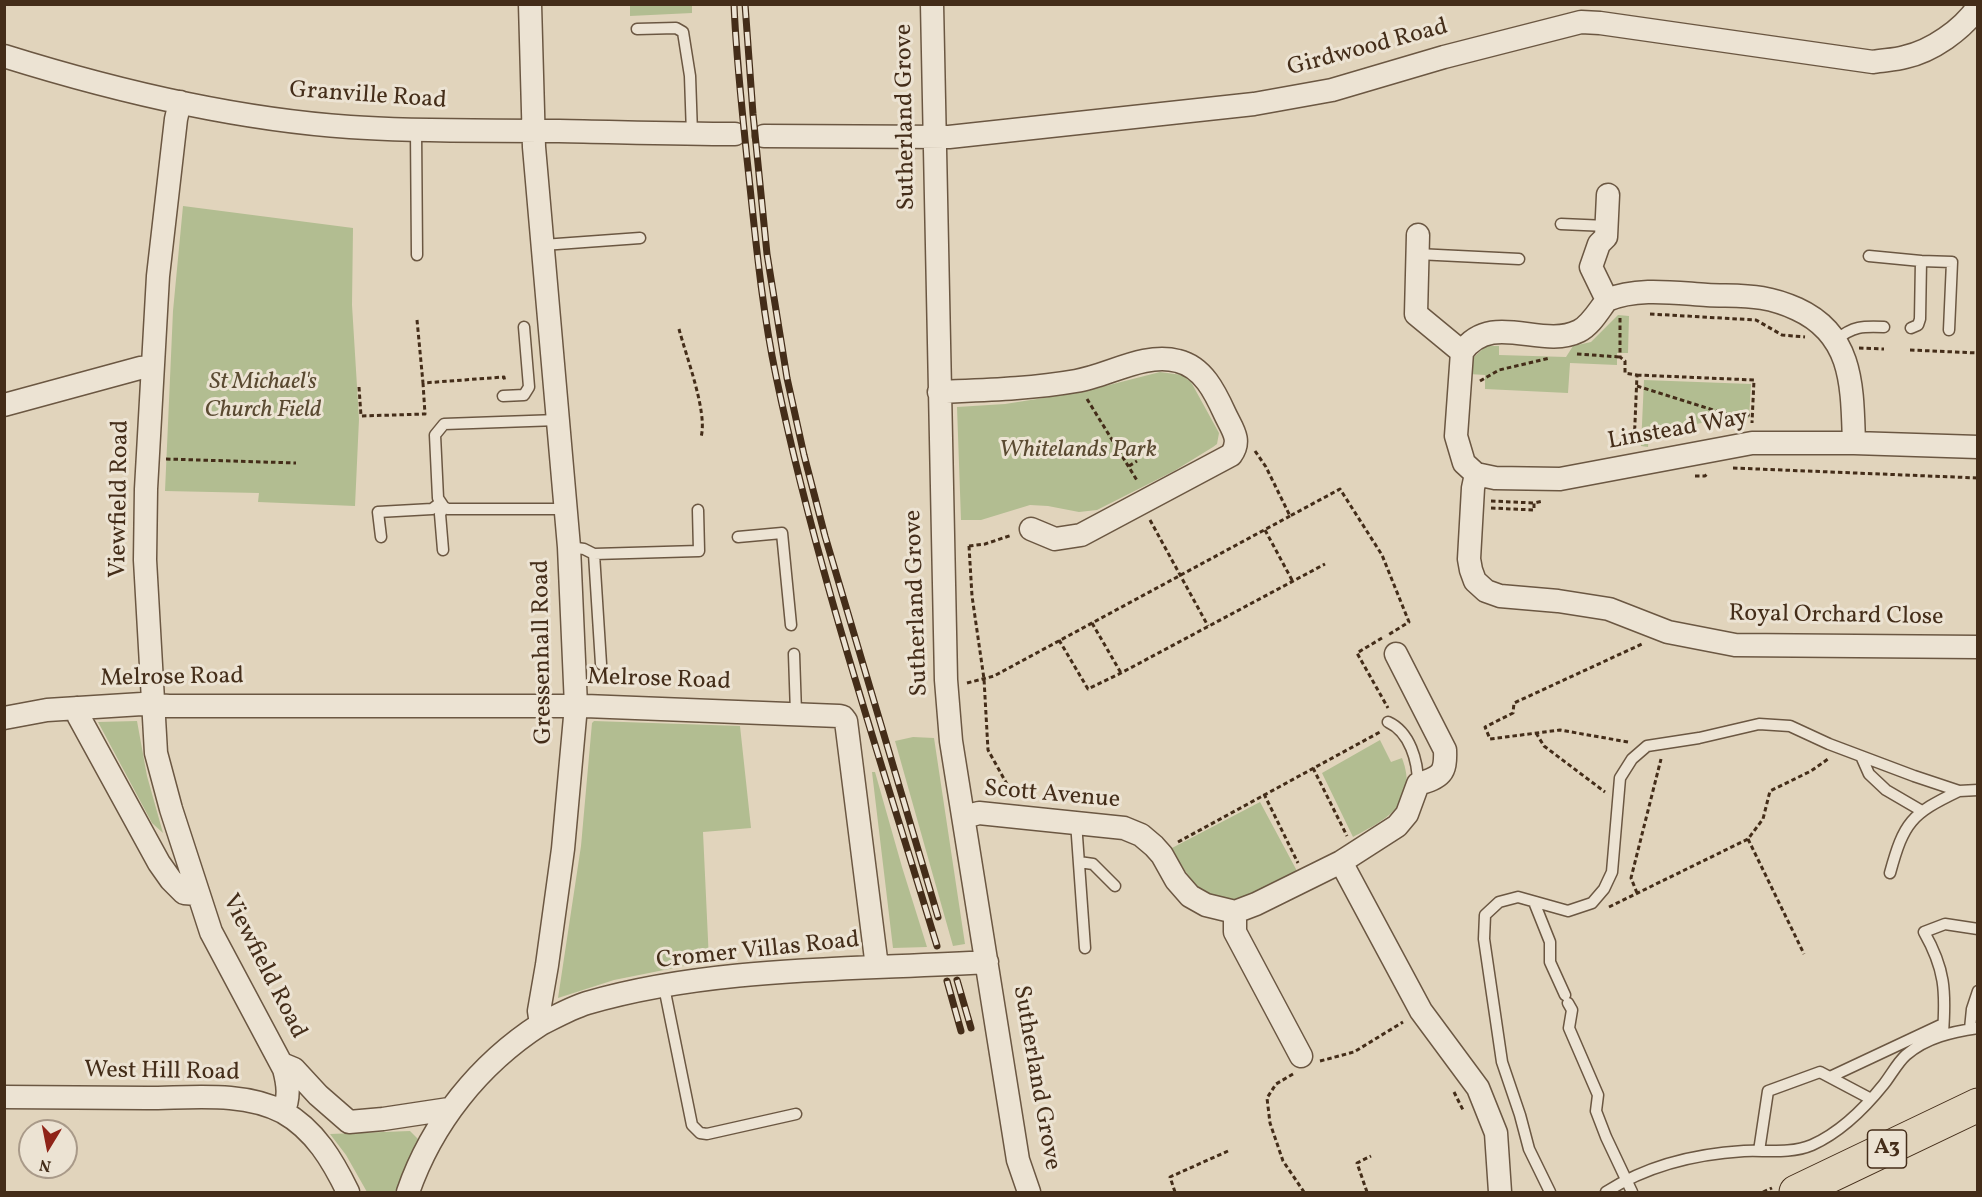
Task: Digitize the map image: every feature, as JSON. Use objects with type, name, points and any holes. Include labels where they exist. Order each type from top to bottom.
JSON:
[{"type":"highway","name":"A3","points":[[1803,1191],[1977,1105]]},
{"type":"street","name":"Gressenhall Road","points":[[530,4],[533,131],[543,245],[542,376],[572,467],[565,508],[569,547],[576,706],[563,849],[547,965],[538,1011],[541,1024]]},
{"type":"street","name":"Sutherland Grove","points":[[932,4],[946,680],[951,741],[1018,1160],[1029,1192]]},
{"type":"street","name":"Girdwood Road","points":[[935,136],[949,137],[1113,120],[1301,97],[1581,22],[1873,62],[1906,57],[1931,48],[1952,33],[1977,10]]},
{"type":"street","name":"Granville Road","points":[[4,56],[80,79],[180,102],[230,112],[338,126],[416,130],[735,134]]},
{"type":"street","name":"Viewfield Road","points":[[180,102],[176,119],[158,276],[148,458],[145,560],[156,753],[197,894],[211,932],[282,1064],[288,1094],[283,1112]]},
{"type":"street","points":[[764,136],[935,136]]},
{"type":"street","points":[[1608,195],[1606,237],[1599,244],[1591,267],[1614,297]]},
{"type":"street","points":[[1418,245],[1416,314],[1462,352]]},
{"type":"street","points":[[1482,504],[1476,474],[1464,463],[1455,436],[1462,352],[1467,345],[1483,334],[1508,332],[1559,336],[1579,331],[1614,297],[1682,293],[1762,298],[1805,313],[1822,324],[1843,352],[1852,392],[1854,443]]},
{"type":"street","points":[[939,392],[1044,386],[1078,381],[1144,362],[1160,360],[1177,361],[1193,367],[1204,377],[1236,438],[1237,447],[1231,455],[1081,536],[1055,539],[1031,529]]},
{"type":"street","points":[[4,405],[140,368],[152,367]]},
{"type":"street","name":"Linstead Way","points":[[1476,474],[1495,478],[1560,479],[1752,443],[1854,443],[1977,447]]},
{"type":"street","name":"Royal Orchard Close","points":[[1482,504],[1469,559],[1475,581],[1486,591],[1500,596],[1558,601],[1609,609],[1668,632],[1735,645],[1977,647]]},
{"type":"street","points":[[1306,1063],[1235,932],[1235,912],[1306,880],[1397,826],[1413,802],[1418,784],[1437,778],[1446,766],[1445,750],[1396,654]]},
{"type":"street","name":"Melrose Road","points":[[4,718],[47,710],[142,704],[576,706],[796,713],[843,717],[846,722],[877,967]]},
{"type":"street","name":"Viewfield Road","points":[[77,708],[79,717],[159,862],[171,880],[184,893],[197,894]]},
{"type":"street","name":"Scott Avenue","points":[[964,817],[979,813],[995,814],[1124,828],[1141,835],[1160,853],[1176,880],[1190,896],[1206,905],[1235,912]]},
{"type":"street","points":[[1348,857],[1421,1011],[1478,1088],[1496,1134],[1500,1192]]},
{"type":"street","name":"Cromer Villas Road","points":[[541,1024],[585,1004],[664,987],[746,975],[987,962]]},
{"type":"street","points":[[410,1192],[429,1142],[450,1109],[494,1061],[519,1038],[541,1024]]},
{"type":"street","name":"Viewfield Road","points":[[282,1064],[294,1069],[318,1095],[349,1122]]},
{"type":"street","name":"West Hill Road","points":[[4,1097],[216,1098],[262,1103],[283,1112],[309,1131],[325,1150],[348,1192]]},
{"type":"street","points":[[309,1131],[319,1125],[383,1119],[450,1109]]},
{"type":"lane","points":[[637,29],[676,28],[683,32],[690,76],[692,134]]},
{"type":"lane","points":[[416,130],[417,255]]},
{"type":"lane","points":[[1561,224],[1607,226]]},
{"type":"lane","points":[[543,245],[640,238]]},
{"type":"lane","points":[[1418,245],[1519,259]]},
{"type":"lane","points":[[1869,256],[1952,262],[1948,330]]},
{"type":"lane","points":[[1911,328],[1918,325],[1920,319],[1921,261]]},
{"type":"lane","points":[[1836,340],[1845,333],[1862,326],[1884,327]]},
{"type":"lane","points":[[505,396],[524,395],[529,387],[542,376],[524,327]]},
{"type":"lane","points":[[558,420],[444,423],[435,435],[438,498],[448,509],[565,508]]},
{"type":"lane","points":[[381,537],[378,512],[432,509],[442,505]]},
{"type":"lane","points":[[442,505],[440,514],[443,550]]},
{"type":"lane","points":[[569,547],[584,549],[594,555],[699,550],[698,510]]},
{"type":"lane","points":[[738,537],[782,533],[791,625]]},
{"type":"lane","points":[[594,555],[601,664]]},
{"type":"lane","points":[[794,654],[796,713]]},
{"type":"lane","points":[[1390,723],[1399,727],[1407,741],[1418,769],[1418,784]]},
{"type":"lane","points":[[1550,1192],[1529,1149],[1502,1062],[1484,939],[1485,915],[1500,902],[1518,897],[1568,911],[1592,903],[1604,889],[1612,872],[1620,778],[1632,759],[1647,746],[1699,738],[1759,724],[1790,726],[1842,749],[1959,791],[1977,790]]},
{"type":"lane","points":[[1861,756],[1869,774],[1886,790],[1922,810]]},
{"type":"lane","points":[[1890,873],[1900,839],[1909,825],[1922,810],[1959,791]]},
{"type":"lane","points":[[1076,822],[1085,948]]},
{"type":"lane","points":[[1079,862],[1093,864],[1115,886]]},
{"type":"lane","points":[[1534,902],[1550,942],[1550,962],[1572,1010],[1569,1028],[1598,1095],[1596,1111],[1632,1192]]},
{"type":"lane","points":[[1943,1029],[1945,1002],[1942,977],[1936,954],[1924,932],[1945,924],[1977,929]]},
{"type":"lane","points":[[664,987],[692,1125],[700,1133],[707,1134],[796,1114]]},
{"type":"lane","points":[[1830,1077],[1943,1029],[1974,1028],[1972,1009],[1977,991]]},
{"type":"lane","points":[[1606,1192],[1626,1179],[1652,1168],[1709,1153],[1774,1151],[1809,1146],[1842,1128],[1871,1099],[1906,1055],[1943,1029]]},
{"type":"lane","points":[[1759,1151],[1768,1091],[1820,1072],[1871,1099]]},
{"type":"path","points":[[1614,297],[1620,357]]},
{"type":"path","points":[[1643,314],[1756,320],[1782,335],[1836,340]]},
{"type":"path","points":[[359,387],[362,416],[425,414],[417,320]]},
{"type":"path","points":[[679,329],[698,395],[704,426],[700,437]]},
{"type":"path","points":[[1910,350],[1977,353]]},
{"type":"path","points":[[1573,354],[1620,357],[1625,361],[1625,373],[1637,375],[1754,380],[1752,443]]},
{"type":"path","points":[[1458,391],[1498,370],[1554,357]]},
{"type":"path","points":[[1632,465],[1637,375]]},
{"type":"path","points":[[423,383],[504,377],[505,396]]},
{"type":"path","points":[[1637,386],[1726,414],[1752,415]]},
{"type":"path","points":[[1237,447],[1256,451],[1290,516]]},
{"type":"path","points":[[148,458],[296,463]]},
{"type":"path","points":[[1129,466],[1137,461]]},
{"type":"path","points":[[1693,476],[1705,476],[1714,467]]},
{"type":"path","points":[[1869,467],[1869,474]]},
{"type":"path","points":[[1724,468],[1977,478]]},
{"type":"path","points":[[984,679],[994,676],[1340,489],[1382,555],[1409,622]]},
{"type":"path","points":[[1482,504],[1544,501]]},
{"type":"path","points":[[1482,504],[1533,510],[1534,502]]},
{"type":"path","points":[[944,548],[985,544],[1031,529]]},
{"type":"path","points":[[1265,530],[1292,580]]},
{"type":"path","points":[[969,546],[972,596],[984,679],[988,750],[1008,786],[1006,798],[996,802],[995,814]]},
{"type":"path","points":[[1059,640],[1088,689],[1325,564]]},
{"type":"path","points":[[1092,623],[1121,673]]},
{"type":"path","points":[[1617,654],[1514,703],[1513,713],[1485,727],[1490,739],[1560,730],[1647,746]]},
{"type":"path","points":[[1160,853],[1379,732],[1390,723]]},
{"type":"path","points":[[1536,733],[1544,746],[1617,801]]},
{"type":"path","points":[[1637,893],[1631,878],[1665,743]]},
{"type":"path","points":[[1592,903],[1603,910],[1748,839],[1763,819],[1770,791],[1811,771],[1842,749]]},
{"type":"path","points":[[1312,768],[1348,857]]},
{"type":"path","points":[[1264,795],[1306,880]]},
{"type":"path","points":[[1748,839],[1804,954]]},
{"type":"path","points":[[1304,1192],[1283,1161],[1270,1123],[1267,1098],[1276,1084],[1306,1063],[1354,1052],[1421,1011]]},
{"type":"path","points":[[1451,1087],[1466,1116]]},
{"type":"path","points":[[1175,1192],[1170,1178],[1228,1151]]},
{"type":"path","points":[[1367,1192],[1357,1163],[1371,1156]]},
{"type":"green space","points":[[630,5],[692,5],[692,13],[630,16]]},
{"type":"green space","name":"St Michael's Church Field","points":[[183,206],[353,228],[352,305],[359,419],[355,506],[258,502],[259,493],[165,491],[173,311]]},
{"type":"green space","points":[[1618,315],[1629,316],[1628,353],[1617,353],[1617,365],[1570,363],[1568,393],[1485,389],[1485,375],[1469,374],[1473,358],[1486,346],[1499,346],[1499,355],[1566,357],[1573,346],[1591,342]]},
{"type":"green space","name":"Whitelands Park","points":[[1160,372],[1182,375],[1191,382],[1219,433],[1217,444],[1174,471],[1097,510],[1079,512],[1030,505],[981,520],[961,520],[957,407],[1005,404],[1082,392]]},
{"type":"green space","points":[[1644,380],[1751,384],[1749,418],[1712,421],[1649,433],[1648,447],[1641,446]]},
{"type":"green space","points":[[137,721],[147,776],[163,833],[152,823],[98,722]]},
{"type":"green space","points":[[594,721],[740,726],[751,828],[703,832],[709,961],[614,980],[558,998],[581,846]]},
{"type":"green space","points":[[913,737],[934,738],[965,944],[953,946],[895,741]]},
{"type":"green space","points":[[1380,740],[1391,762],[1402,758],[1406,774],[1403,798],[1388,816],[1353,837],[1322,773]]},
{"type":"green space","points":[[872,772],[875,772],[927,947],[893,948]]},
{"type":"green space","points":[[1260,802],[1297,871],[1247,898],[1233,901],[1210,896],[1200,889],[1184,870],[1172,848]]},
{"type":"green space","points":[[410,1131],[418,1139],[395,1192],[367,1192],[346,1155],[330,1134]]},
{"type":"railway","points":[[734,4],[739,82],[756,241],[766,322],[776,376],[829,591],[937,946]]},
{"type":"railway","points":[[745,4],[767,254],[787,378],[825,536],[938,917]]},
{"type":"railway","points":[[957,980],[971,1028]]},
{"type":"railway","points":[[947,981],[961,1031]]}]
